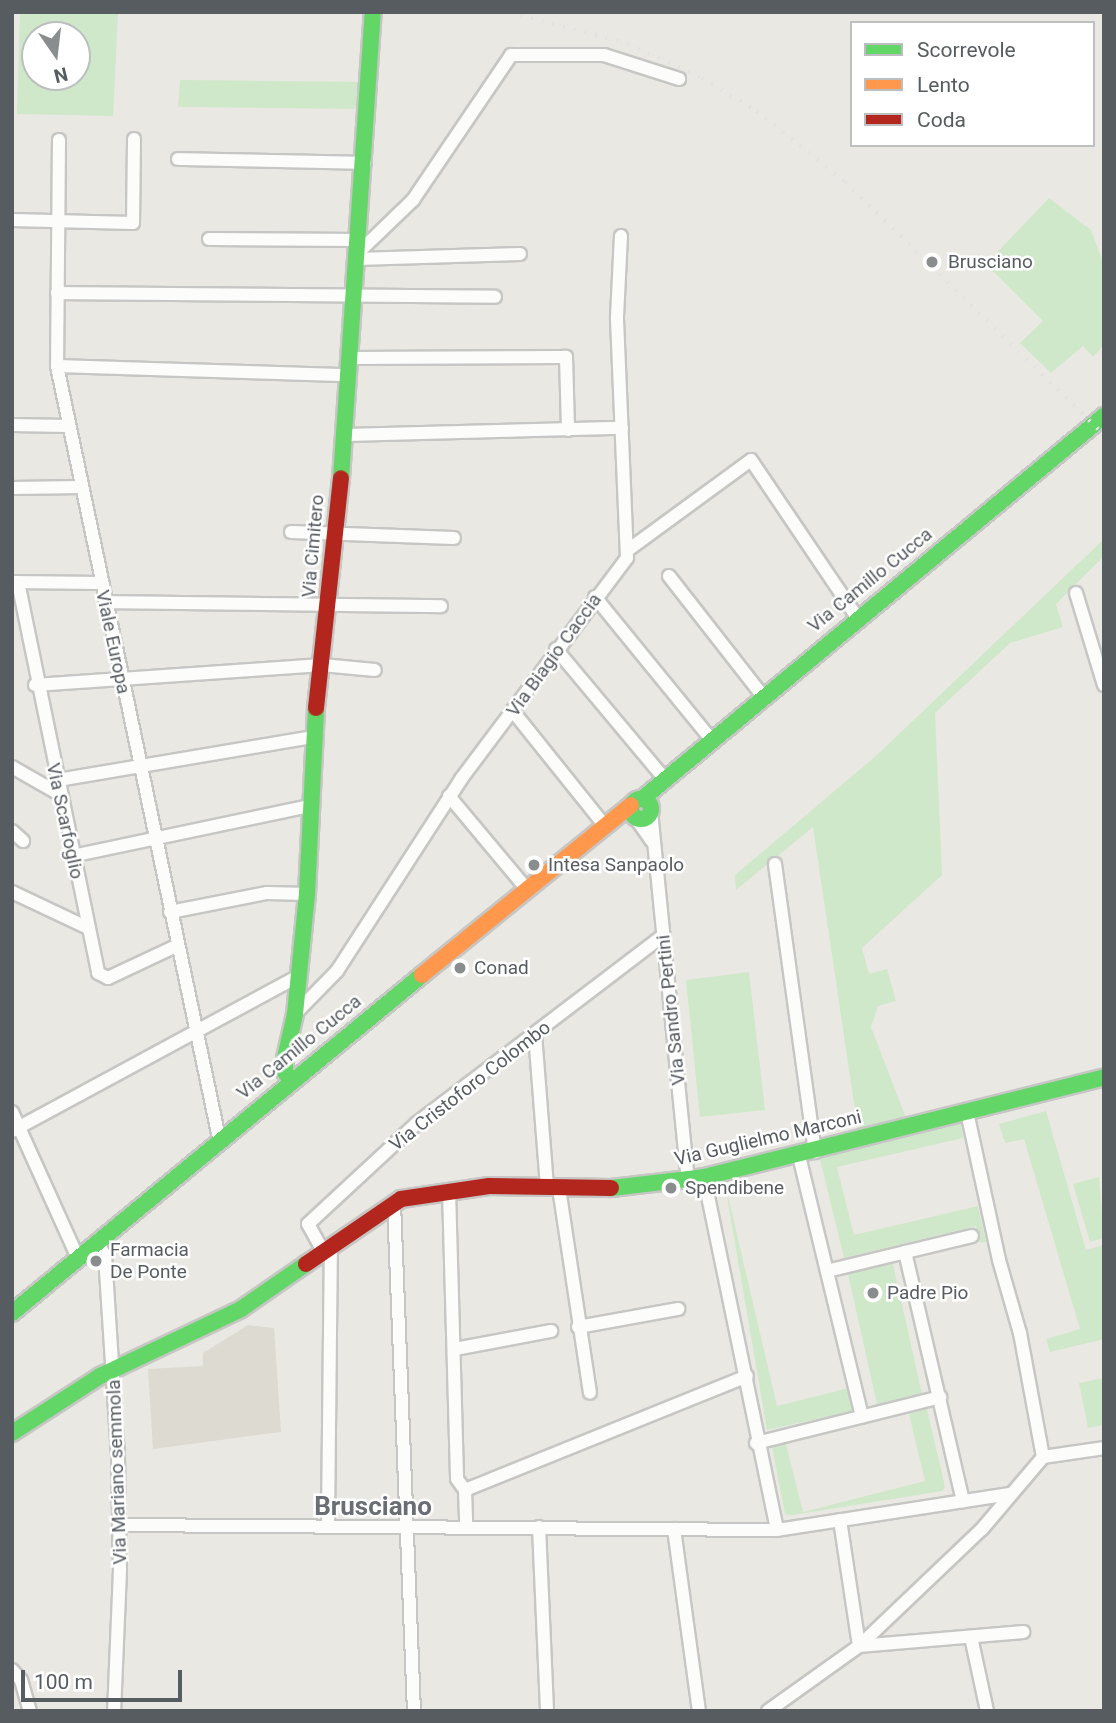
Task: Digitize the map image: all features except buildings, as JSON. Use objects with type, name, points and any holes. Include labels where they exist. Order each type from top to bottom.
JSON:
[{"type":"street","name":"Via Cimitero","points":[[291,1080],[285,1072],[285,1058],[295,1014],[307,894],[313,737],[346,435],[373,12]]},
{"type":"street","points":[[359,250],[413,200],[511,55],[604,55],[679,79]]},
{"type":"street","points":[[12,220],[133,223],[134,139]]},
{"type":"street","name":"Viale Europa","points":[[59,140],[57,366],[67,426],[82,487],[176,946],[219,1138]]},
{"type":"street","points":[[178,159],[365,163]]},
{"type":"street","points":[[621,236],[617,304],[628,550]]},
{"type":"street","points":[[209,239],[359,250],[520,254]]},
{"type":"street","points":[[57,293],[495,297]]},
{"type":"street","points":[[57,366],[349,367],[566,357],[568,430]]},
{"type":"street","name":"Via Camillo Cucca","points":[[12,1313],[219,1138],[526,888],[633,812],[664,778],[710,738],[1104,416]]},
{"type":"street","points":[[12,425],[67,426]]},
{"type":"street","points":[[346,435],[622,428]]},
{"type":"street","points":[[628,550],[754,461],[857,617]]},
{"type":"street","points":[[12,488],[82,487]]},
{"type":"street","points":[[291,532],[454,538]]},
{"type":"street","name":"Via Biagio Caccia","points":[[295,1014],[313,1000],[355,946],[449,796],[628,550]]},
{"type":"street","points":[[669,576],[762,695]]},
{"type":"street","points":[[15,582],[101,583]]},
{"type":"street","name":"Via Scarfoglio","points":[[15,582],[17,612],[58,780],[88,928],[102,977],[176,946]]},
{"type":"street","points":[[1076,593],[1104,685]]},
{"type":"street","points":[[596,597],[710,738]]},
{"type":"street","points":[[105,602],[441,606]]},
{"type":"street","points":[[556,649],[664,778]]},
{"type":"street","points":[[35,685],[322,665],[375,670]]},
{"type":"street","name":"Via Sandro Pertini","points":[[516,715],[633,812],[652,841],[696,1178],[747,1376],[756,1443],[777,1530]]},
{"type":"street","points":[[58,780],[313,737]]},
{"type":"street","points":[[12,766],[61,795]]},
{"type":"street","points":[[449,796],[526,888]]},
{"type":"street","points":[[72,856],[309,806]]},
{"type":"street","points":[[12,831],[23,841]]},
{"type":"street","points":[[775,864],[807,1154],[827,1272],[862,1417]]},
{"type":"street","points":[[12,892],[88,928]]},
{"type":"street","points":[[170,912],[267,893],[307,894]]},
{"type":"street","name":"Via Cristoforo Colombo","points":[[327,1248],[308,1224],[417,1123],[664,935]]},
{"type":"street","points":[[16,1129],[297,977]]},
{"type":"street","points":[[535,1034],[553,1188],[590,1393]]},
{"type":"street","name":"Via Guglielmo Marconi","points":[[394,1203],[450,1190],[633,1186],[696,1178],[807,1154],[1104,1077]]},
{"type":"street","points":[[12,1112],[16,1129],[78,1258]]},
{"type":"street","points":[[967,1112],[1020,1333],[1043,1457]]},
{"type":"street","points":[[450,1190],[457,1479],[465,1490],[466,1525]]},
{"type":"street","points":[[12,1433],[114,1368],[240,1309],[394,1203]]},
{"type":"street","points":[[394,1203],[414,1711]]},
{"type":"street","points":[[827,1272],[972,1236]]},
{"type":"street","name":"Via Mariano semmola","points":[[97,1242],[106,1255],[114,1368],[120,1525],[111,1708]]},
{"type":"street","points":[[327,1248],[328,1524]]},
{"type":"street","points":[[905,1252],[963,1501]]},
{"type":"street","points":[[578,1327],[678,1309]]},
{"type":"street","points":[[454,1349],[551,1331]]},
{"type":"street","points":[[465,1490],[747,1376]]},
{"type":"street","points":[[756,1443],[940,1397]]},
{"type":"street","points":[[768,1711],[859,1646],[982,1529],[1043,1457],[1104,1448]]},
{"type":"street","points":[[120,1525],[466,1525],[777,1530],[1010,1494]]},
{"type":"street","points":[[840,1520],[859,1646]]},
{"type":"street","points":[[539,1527],[547,1711]]},
{"type":"street","points":[[674,1529],[699,1711]]},
{"type":"street","points":[[859,1646],[1023,1632]]},
{"type":"street","points":[[971,1637],[987,1711]]},
{"type":"street","points":[[12,1670],[21,1679],[30,1711]]},
{"type":"shaded area","points":[[248,1325],[274,1328],[281,1432],[153,1449],[148,1369],[203,1366],[203,1353]]},
{"type":"green space","points":[[20,12],[118,12],[113,116],[17,114]]},
{"type":"green space","points":[[180,80],[362,82],[360,109],[178,107]]},
{"type":"green space","points":[[1049,198],[1091,230],[1104,265],[1104,345],[1093,357],[1083,346],[1051,373],[1020,343],[1043,321],[986,264]]},
{"type":"green space","points":[[1104,539],[1104,556],[1056,604],[1063,627],[1010,643],[935,713],[942,875],[862,948],[869,974],[887,969],[896,1001],[878,1006],[871,1027],[906,1118],[858,1130],[813,827],[736,890],[735,875],[877,755]]},
{"type":"green space","points":[[749,972],[765,1110],[700,1117],[686,980]]},
{"type":"green space","points":[[1046,1111],[1086,1250],[1104,1245],[1104,1339],[1050,1352],[1046,1339],[1080,1329],[1024,1139],[1005,1143],[999,1124]]},
{"type":"green space","points":[[960,1121],[963,1138],[837,1167],[854,1235],[978,1206],[986,1242],[980,1243],[976,1226],[844,1258],[819,1155]]},
{"type":"green space","points":[[1099,1177],[1104,1238],[1090,1242],[1073,1184]]},
{"type":"green space","points":[[724,1179],[777,1406],[849,1388],[853,1411],[767,1430]]},
{"type":"green space","points":[[893,1264],[922,1394],[877,1404],[848,1274]]},
{"type":"green space","points":[[1104,1378],[1104,1425],[1088,1428],[1079,1383]]},
{"type":"green space","points":[[927,1409],[945,1487],[942,1491],[792,1515],[785,1514],[772,1447],[786,1444],[803,1512],[925,1481],[909,1414]]},
{"type":"railway","points":[[510,12],[628,44],[702,78],[757,111],[845,182],[1104,435]]},
{"type":"traffic: fast","points":[[341,478],[373,12]]},
{"type":"traffic: fast","points":[[642,799],[1104,416]]},
{"type":"traffic: fast","points":[[291,1080],[285,1072],[285,1058],[295,1014],[307,894],[316,708]]},
{"type":"traffic: fast","points":[[641,799],[648,802],[651,809],[648,816],[641,819],[634,816],[631,809],[634,802],[641,799]]},
{"type":"traffic: fast","points":[[12,1313],[422,975]]},
{"type":"traffic: fast","points":[[611,1188],[704,1177],[1104,1077]]},
{"type":"traffic: fast","points":[[12,1433],[100,1376],[241,1309],[306,1264]]},
{"type":"traffic: slow","points":[[422,975],[631,805]]},
{"type":"traffic: jam","points":[[316,708],[341,478]]},
{"type":"traffic: jam","points":[[306,1264],[401,1199],[489,1186],[611,1188]]},
{"type":"place","name":"Brusciano","points":[[932,262]]},
{"type":"place","name":"Intesa Sanpaolo","points":[[534,865]]},
{"type":"place","name":"Conad","points":[[460,968]]},
{"type":"place","name":"Spendibene","points":[[671,1188]]},
{"type":"place","name":"Farmacia De Ponte","points":[[96,1261]]},
{"type":"place","name":"Padre Pio","points":[[873,1293]]},
{"type":"district","name":"Brusciano","points":[[373,1507]]}]
